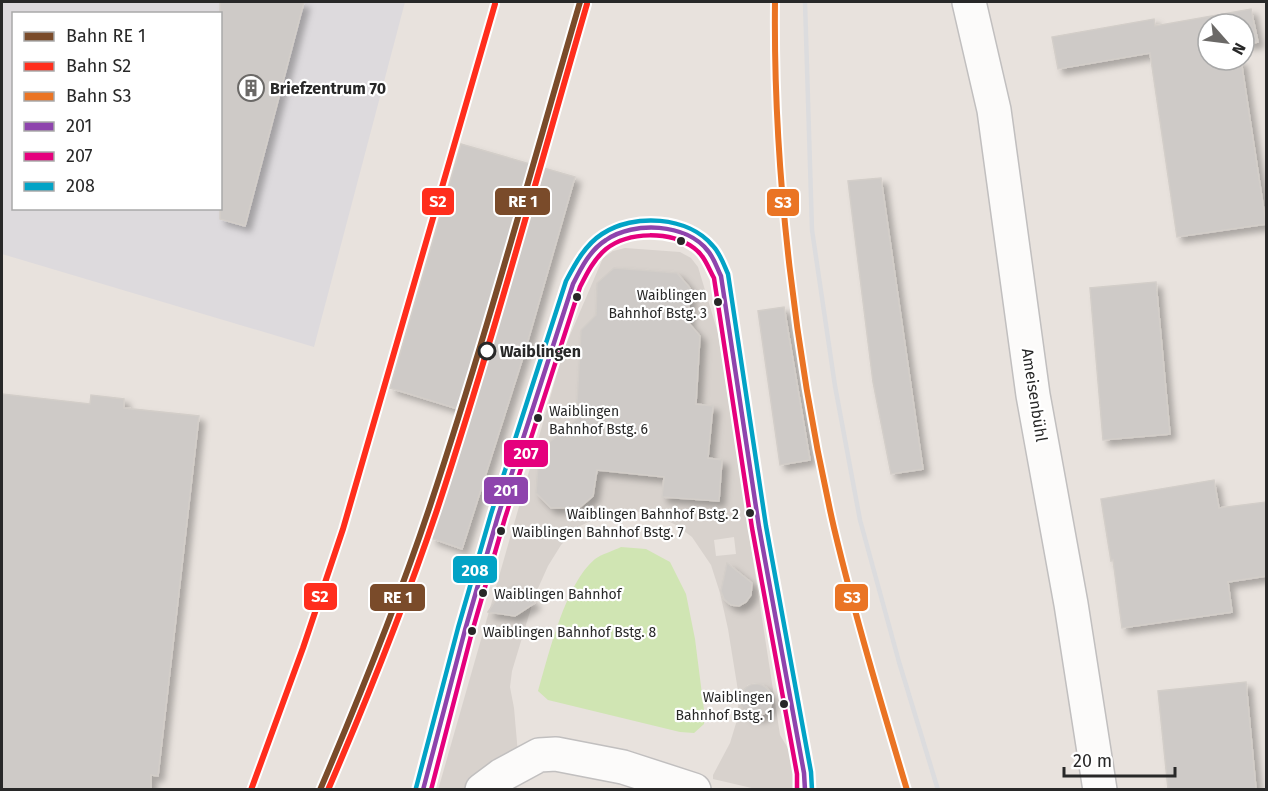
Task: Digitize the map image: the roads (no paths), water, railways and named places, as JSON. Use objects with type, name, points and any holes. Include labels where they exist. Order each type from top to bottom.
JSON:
[{"type":"street","name":"Ameisenbühl","points":[[969,2],[994,110],[1033,395],[1071,604],[1100,789]]},
{"type":"street","points":[[482,789],[539,755],[556,754],[623,767],[694,789]]},
{"type":"railway","points":[[805,2],[812,230],[835,386],[860,520],[899,662],[938,790]]},
{"type":"rail line","name":"S3","points":[[775,2],[775,67],[783,200],[789,266],[808,399],[842,561],[907,790]]},
{"type":"rail line","name":"S2","points":[[251,790],[303,648],[343,529],[495,4]]},
{"type":"rail line","name":"S2","points":[[328,790],[386,651],[437,510],[496,321],[587,4]]},
{"type":"place","name":"Briefzentrum 70","points":[[251,88]]},
{"type":"place","name":"Waiblingen Bahnhof Bstg. 3","points":[[718,302]]},
{"type":"place","name":"Waiblingen","points":[[487,351]]},
{"type":"place","name":"Waiblingen Bahnhof Bstg. 6","points":[[538,418]]},
{"type":"place","name":"Waiblingen Bahnhof Bstg. 2","points":[[750,513]]},
{"type":"place","name":"Waiblingen Bahnhof Bstg. 7","points":[[501,531]]},
{"type":"place","name":"Waiblingen Bahnhof","points":[[483,593]]},
{"type":"place","name":"Waiblingen Bahnhof Bstg. 8","points":[[472,631]]},
{"type":"place","name":"Waiblingen Bahnhof Bstg. 1","points":[[784,704]]}]
